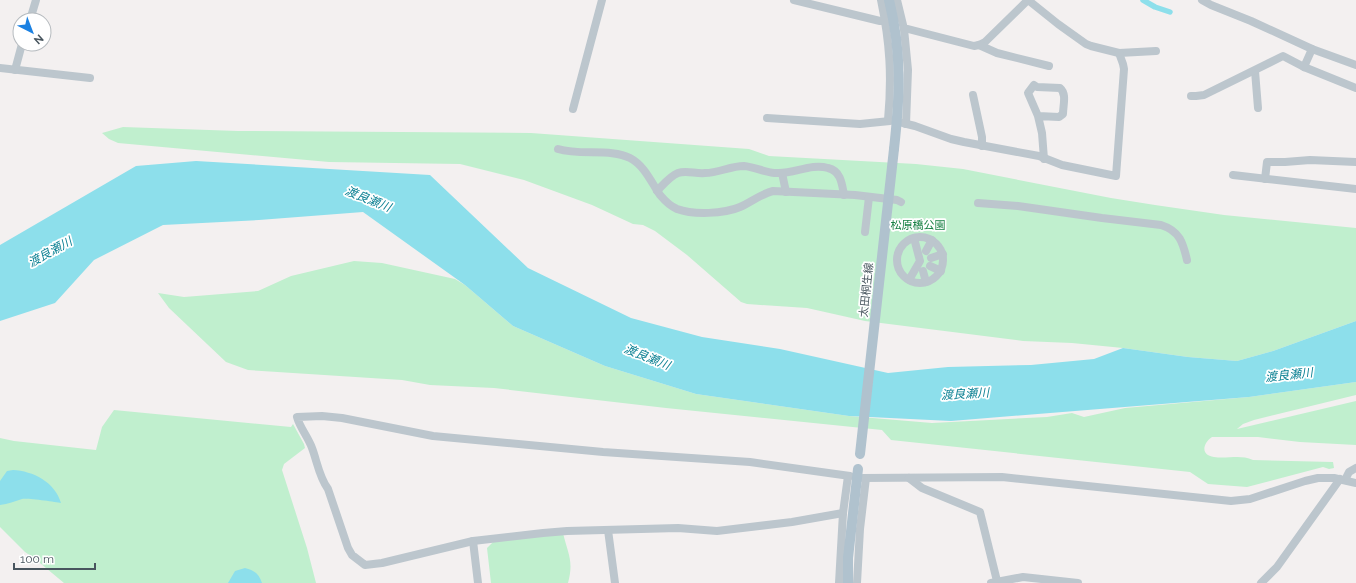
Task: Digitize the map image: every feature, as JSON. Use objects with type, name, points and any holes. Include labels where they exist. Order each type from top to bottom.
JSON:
[{"type":"main road","name":"太田桐生線","points":[[848,583],[848,558],[898,112],[899,76],[896,37],[889,0]]},
{"type":"street","points":[[32,12],[36,0]]},
{"type":"street","points":[[573,109],[602,0]]},
{"type":"street","points":[[794,0],[885,21]]},
{"type":"street","points":[[767,118],[860,124],[889,120],[891,71],[888,39],[881,0]]},
{"type":"street","points":[[897,0],[904,29],[908,70],[904,123],[951,139],[1039,156],[1062,165],[1116,176],[1124,69],[1119,53]]},
{"type":"street","points":[[979,46],[1028,0],[1086,44],[1099,49],[1119,53],[1156,51]]},
{"type":"street","points":[[1202,0],[1312,49],[1356,65]]},
{"type":"street","points":[[904,29],[979,46],[997,53],[1050,66]]},
{"type":"street","points":[[1304,67],[1312,49]]},
{"type":"street","points":[[15,70],[20,52]]},
{"type":"street","points":[[1191,96],[1204,95],[1283,56],[1304,67],[1356,88]]},
{"type":"street","points":[[0,68],[90,78]]},
{"type":"street","points":[[1254,70],[1258,108]]},
{"type":"street","points":[[1038,116],[1059,117],[1062,114],[1064,96],[1060,88],[1037,87],[1034,85],[1029,90],[1029,97],[1038,116],[1042,132],[1044,159]]},
{"type":"street","points":[[973,95],[982,137],[982,146]]},
{"type":"street","points":[[558,149],[574,152],[618,154],[628,157],[640,165],[657,191],[669,204],[677,209],[689,212],[733,209],[773,191],[869,197],[897,200],[901,202]]},
{"type":"street","points":[[1265,179],[1267,162],[1310,160],[1356,162]]},
{"type":"street","points":[[657,191],[673,175],[684,172],[704,173],[745,166],[777,173],[818,167],[829,168],[836,172],[841,179],[844,195]]},
{"type":"street","points":[[782,172],[786,192]]},
{"type":"street","points":[[1233,175],[1356,189]]},
{"type":"street","points":[[865,232],[869,197]]},
{"type":"street","points":[[978,203],[1018,206],[1161,225],[1170,228],[1177,233],[1186,260]]},
{"type":"street","points":[[909,280],[920,261],[914,238]]},
{"type":"street","points":[[914,238],[926,238],[932,240],[942,254],[943,260],[941,272],[932,280],[914,283],[899,271],[897,264],[899,251],[907,240],[914,238]]},
{"type":"street","points":[[926,282],[927,261],[932,240]]},
{"type":"street","points":[[927,261],[942,254]]},
{"type":"street","points":[[927,261],[941,272]]},
{"type":"street","points":[[839,583],[844,513],[849,476],[750,462],[603,452],[433,436],[342,418],[322,416],[297,417],[300,426],[312,446],[323,483],[328,489],[348,548],[359,561],[365,565],[382,563],[473,541],[567,531],[678,528],[717,531],[792,522],[844,513]]},
{"type":"street","points":[[1261,583],[1277,567],[1349,472],[1356,468]]},
{"type":"street","points":[[857,583],[864,478],[954,476],[1002,477],[1231,501],[1250,499],[1318,478],[1343,480],[1356,483]]},
{"type":"street","points":[[909,478],[922,488],[980,512],[994,582],[1023,576],[1078,583]]},
{"type":"street","points":[[608,530],[615,583]]},
{"type":"street","points":[[473,541],[478,583]]},
{"type":"green space","name":"松原橋公園","points":[[123,127],[238,131],[531,133],[749,149],[769,156],[916,164],[963,169],[1111,198],[1155,205],[1224,215],[1356,228],[1356,321],[1273,351],[1237,361],[1188,357],[1072,343],[1023,341],[865,321],[807,308],[747,304],[741,302],[687,255],[655,231],[643,225],[633,224],[592,205],[524,180],[460,164],[329,162],[118,143],[109,139],[102,133]]},
{"type":"green space","points":[[354,261],[382,263],[455,279],[465,285],[513,326],[605,366],[696,394],[849,416],[932,423],[1047,417],[1072,413],[1084,417],[1125,408],[1249,397],[1356,382],[1356,395],[1254,420],[1243,424],[1237,429],[1356,401],[1356,445],[1300,442],[1258,437],[1212,437],[1204,448],[1207,454],[1214,457],[1243,457],[1253,460],[1333,462],[1334,468],[1329,469],[1323,467],[1247,487],[1208,484],[1190,472],[891,440],[882,430],[666,408],[494,388],[430,385],[402,380],[248,370],[226,362],[169,308],[158,293],[184,297],[258,291],[291,276]]},
{"type":"green space","points":[[114,410],[291,427],[293,424],[305,448],[284,464],[282,470],[307,548],[316,583],[64,583],[25,552],[0,527],[0,438],[14,441],[96,450],[102,427]]},
{"type":"green space","points":[[563,533],[570,563],[568,583],[491,583],[487,548],[494,541]]},
{"type":"water","name":"渡良瀬川","points":[[196,161],[430,175],[528,268],[631,318],[702,337],[780,349],[888,373],[948,367],[1031,365],[1094,359],[1123,348],[1188,357],[1237,361],[1273,351],[1356,321],[1356,382],[1249,397],[951,421],[849,416],[696,394],[605,366],[513,326],[465,285],[363,212],[259,220],[163,225],[94,260],[55,303],[0,321],[0,245],[136,166]]},
{"type":"water","points":[[13,470],[35,475],[42,479],[54,489],[61,503],[22,499],[0,505],[0,481],[7,471]]},
{"type":"water","points":[[245,568],[256,573],[262,583],[228,583],[235,571]]},
{"type":"waterway","points":[[1143,0],[1155,7],[1170,12]]}]
